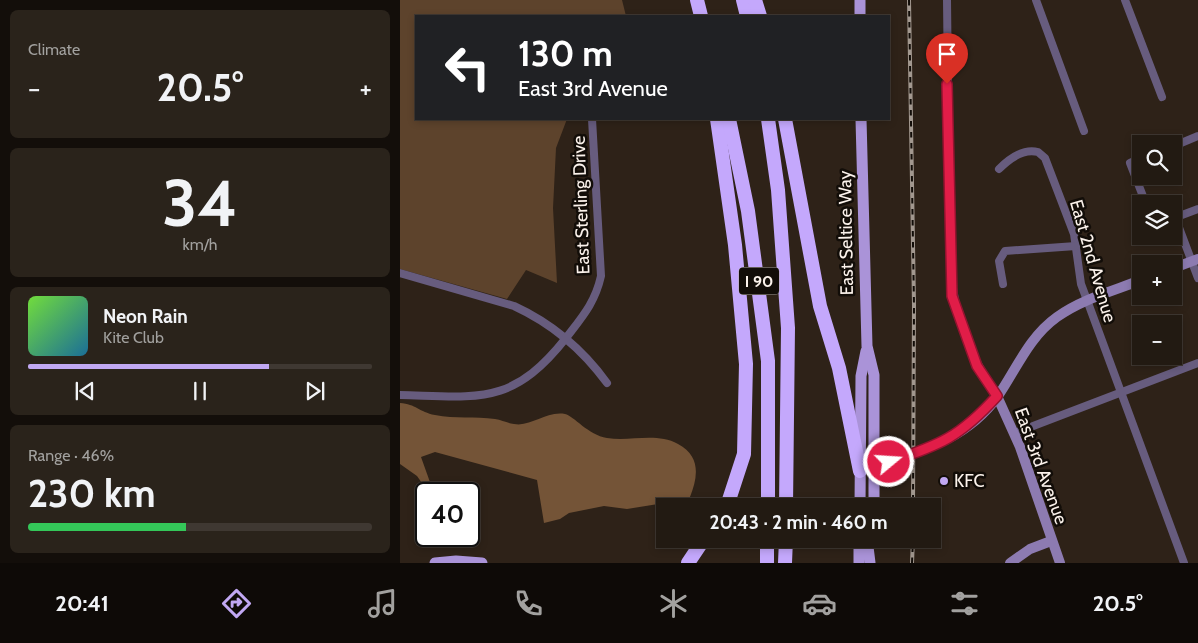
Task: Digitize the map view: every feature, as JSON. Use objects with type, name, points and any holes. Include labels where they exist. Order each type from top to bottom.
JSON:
[{"type":"highway","points":[[697,0],[701,15]]},
{"type":"highway","points":[[743,0],[746,15]]},
{"type":"highway","points":[[755,0],[760,15]]},
{"type":"highway","points":[[716,120],[735,245],[746,364],[744,454],[730,498]]},
{"type":"highway","name":"I 90","points":[[729,120],[748,211],[768,361],[770,445],[768,498]]},
{"type":"highway","name":"I 90","points":[[768,120],[778,190],[788,328],[786,498]]},
{"type":"highway","points":[[785,120],[820,306],[839,368],[860,471]]},
{"type":"highway","points":[[688,563],[698,548]]},
{"type":"highway","points":[[692,563],[699,548]]},
{"type":"highway","points":[[767,563],[768,548]]},
{"type":"highway","points":[[785,563],[786,548]]},
{"type":"main road","points":[[860,0],[860,15]]},
{"type":"main road","name":"East Seltice Way","points":[[861,120],[867,346],[874,376],[874,498]]},
{"type":"main road","name":"East Seltice Way","points":[[860,498],[861,376],[867,346]]},
{"type":"main road","points":[[867,498],[866,482],[860,471],[874,467]]},
{"type":"main road","points":[[859,548],[859,563]]},
{"type":"main road","points":[[868,548],[871,563]]},
{"type":"main road","points":[[871,563],[872,548]]},
{"type":"main road","points":[[434,563],[482,563]]},
{"type":"street","name":"East 3rd Avenue","points":[[946,0],[949,236],[952,296],[977,366],[997,396],[1015,433],[1060,563]]},
{"type":"street","points":[[1036,0],[1084,131]]},
{"type":"street","points":[[1125,0],[1162,97]]},
{"type":"street","name":"East Sterling Drive","points":[[400,395],[478,396],[504,391],[534,374],[565,339],[594,301],[601,276],[592,120]]},
{"type":"street","points":[[1182,143],[1198,136]]},
{"type":"street","name":"East 2nd Avenue","points":[[999,169],[1010,158],[1027,151],[1033,150],[1042,155],[1074,234],[1082,284],[1087,300],[1184,563]]},
{"type":"street","points":[[1182,215],[1198,209]]},
{"type":"street","points":[[1182,234],[1195,260],[1198,278]]},
{"type":"street","points":[[1003,284],[999,261],[1005,250],[1076,246]]},
{"type":"street","points":[[1182,265],[1195,260]]},
{"type":"street","points":[[400,273],[514,306],[538,319],[565,339],[589,359],[607,383]]},
{"type":"street","points":[[874,467],[948,440],[965,428],[997,396],[1036,336],[1057,317],[1087,300],[1132,283]]},
{"type":"street","points":[[1015,433],[1198,364]]},
{"type":"street","points":[[1010,563],[1030,549],[1051,541]]},
{"type":"shaded area","points":[[400,0],[622,0],[626,15],[415,15],[415,120],[567,120],[556,148],[553,208],[557,283],[526,270],[507,299],[400,269]]},
{"type":"shaded area","points":[[400,403],[435,415],[498,419],[514,424],[527,423],[551,415],[565,414],[588,430],[607,438],[670,440],[691,455],[696,468],[696,475],[693,489],[688,498],[656,498],[656,504],[627,509],[604,506],[569,513],[560,519],[544,523],[537,480],[435,452],[421,457],[430,482],[421,482],[417,476],[400,464]]},
{"type":"railway","points":[[909,0],[914,305],[913,498]]},
{"type":"railway","points":[[912,563],[913,548]]},
{"type":"place","name":"KFC","points":[[944,481]]},
{"type":"route","points":[[889,462],[948,440],[984,411],[997,396],[977,366],[952,296],[947,84]]}]
